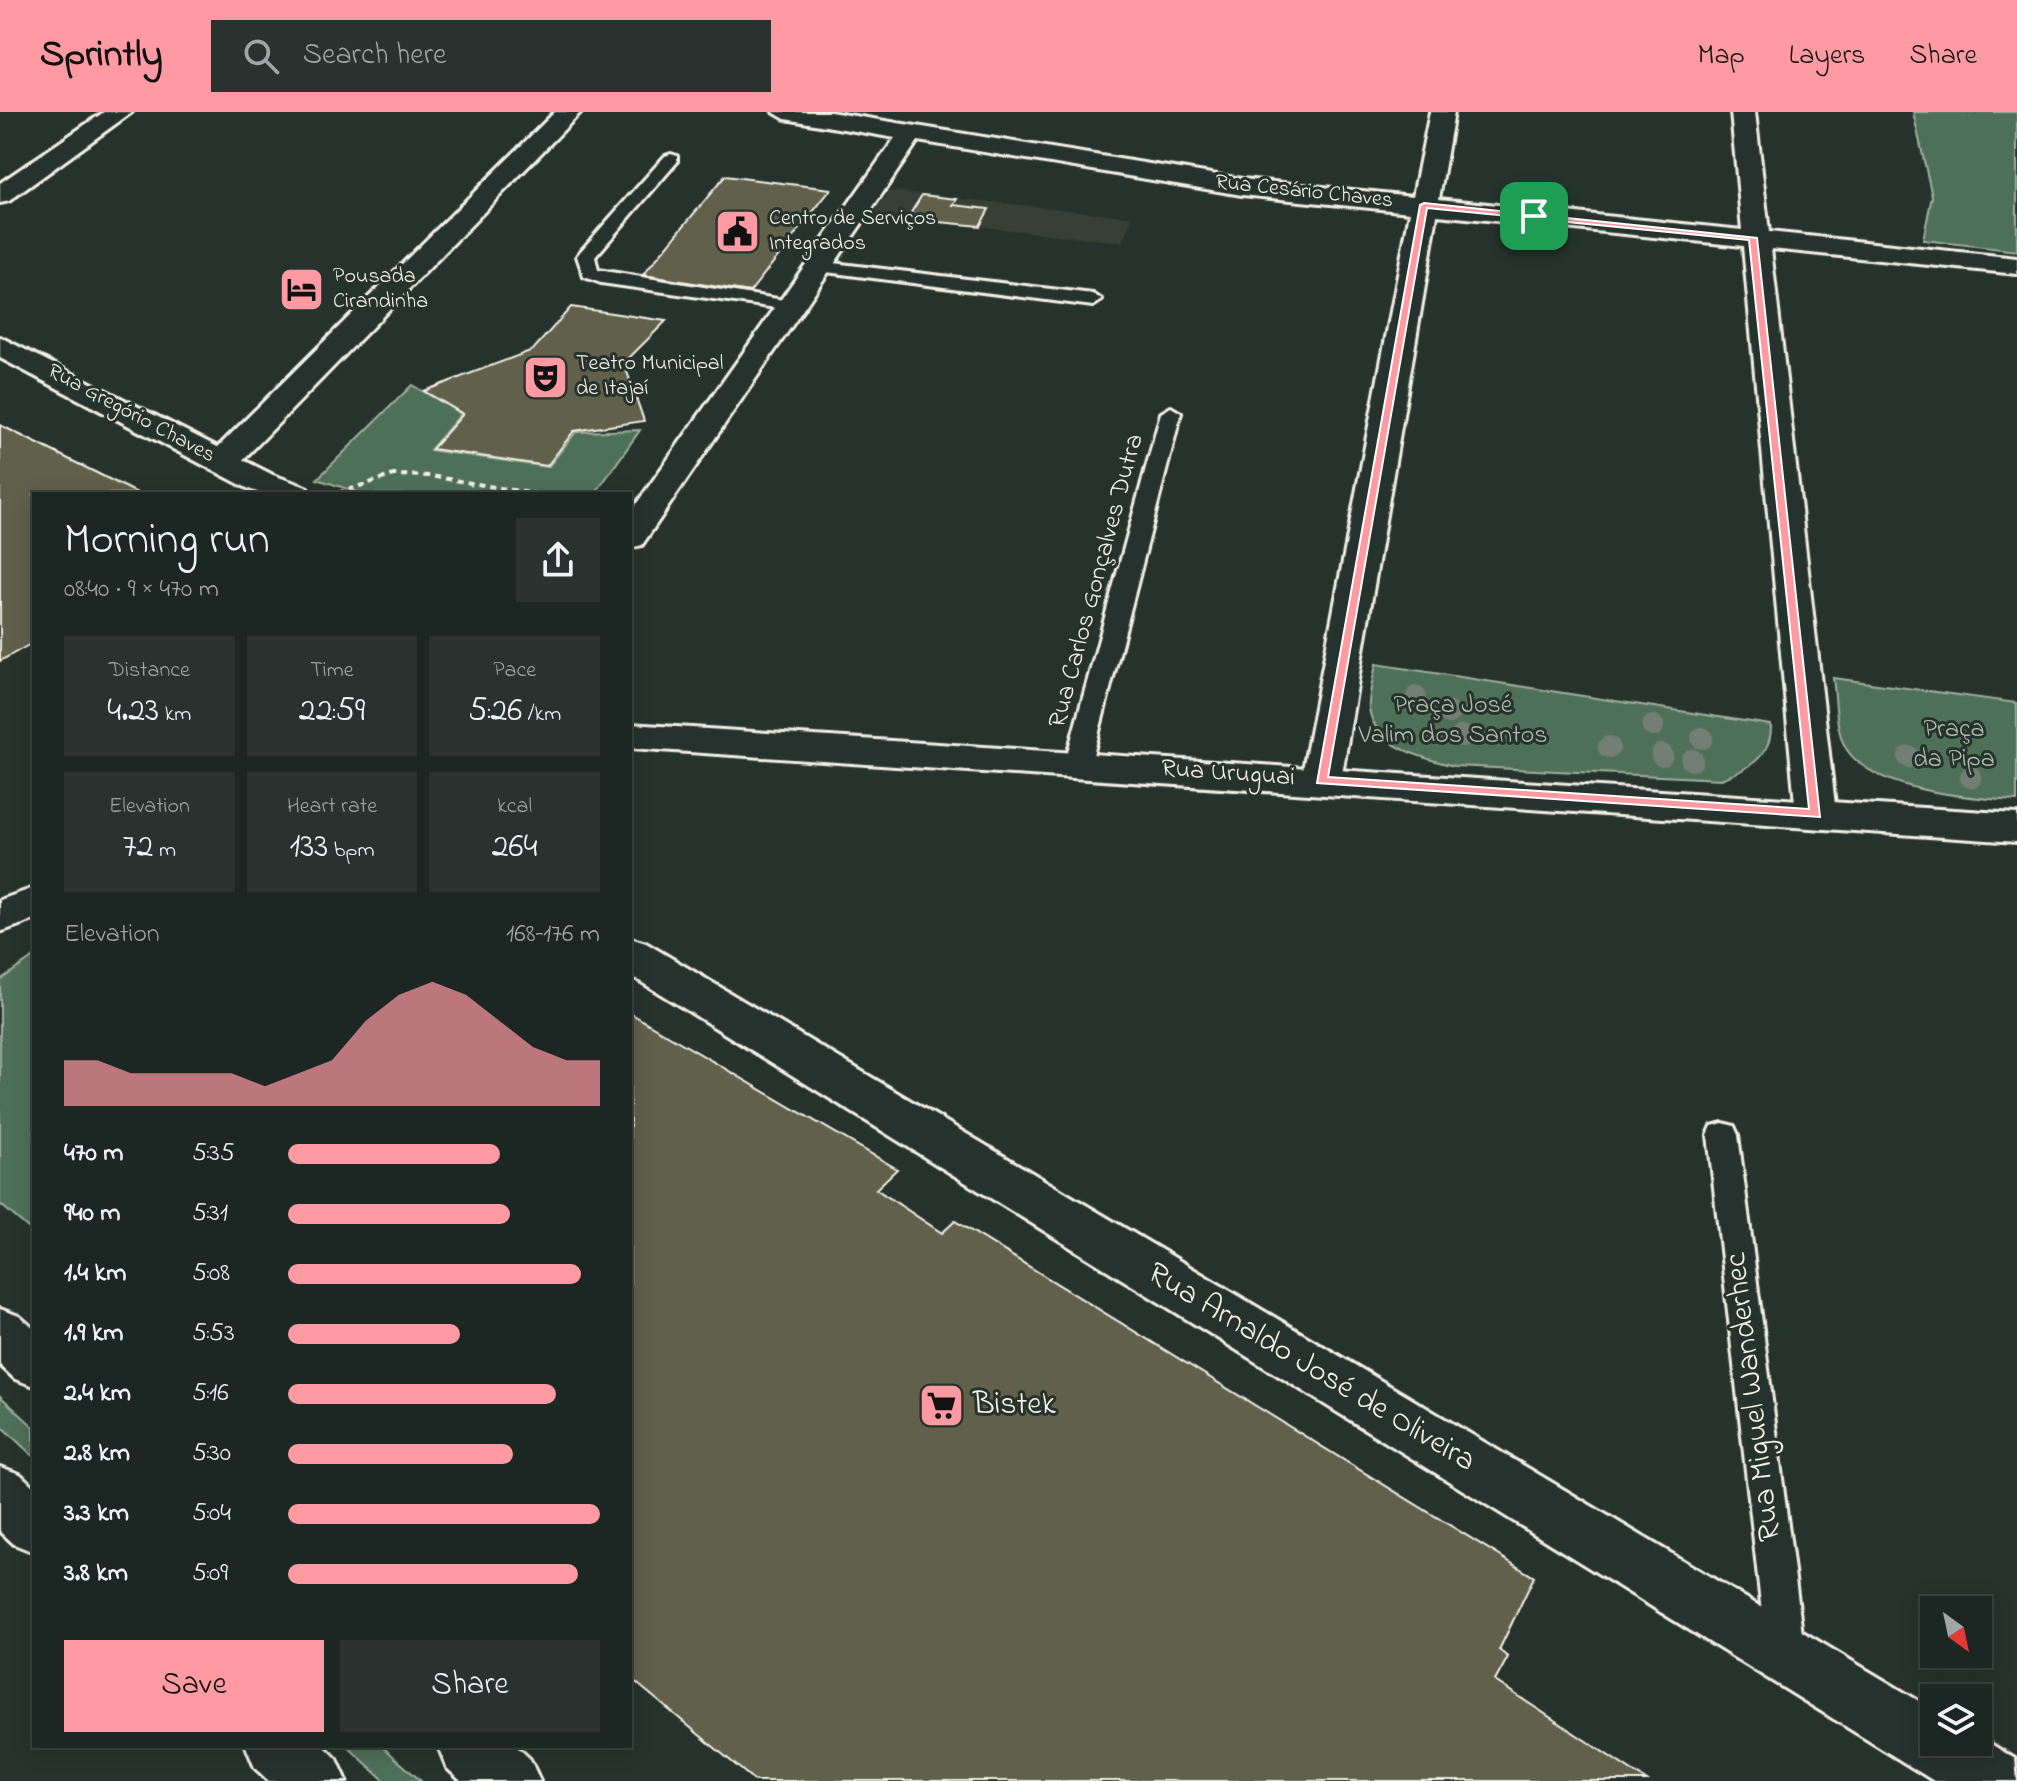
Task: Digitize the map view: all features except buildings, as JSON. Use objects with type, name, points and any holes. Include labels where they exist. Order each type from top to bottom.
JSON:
[{"type":"street","points":[[0,195],[120,112]]},
{"type":"street","points":[[222,462],[569,112]]},
{"type":"street","name":"Rua Cesário Chaves","points":[[785,112],[908,123],[1242,187],[2017,266]]},
{"type":"street","points":[[1321,780],[1442,112]]},
{"type":"street","points":[[1743,112],[1753,238],[1816,814]]},
{"type":"street","points":[[632,535],[790,307],[908,123]]},
{"type":"street","name":"Rua Gregório Chaves","points":[[0,346],[266,488]]},
{"type":"street","name":"Rua Uruguai","points":[[632,736],[1078,763],[2017,828]]},
{"type":"street","points":[[0,917],[32,904]]},
{"type":"street","name":"Rua Arnaldo José de Oliveira","points":[[632,955],[1993,1781]]},
{"type":"street","points":[[0,1332],[32,1360]]},
{"type":"street","points":[[0,1493],[32,1523]]},
{"type":"street","points":[[279,1748],[315,1781]]},
{"type":"street","points":[[471,1748],[508,1781]]},
{"type":"lane","points":[[671,159],[586,256],[590,273],[601,278],[790,307]]},
{"type":"lane","points":[[816,266],[1093,300]]},
{"type":"lane","name":"Rua Carlos Gonçalves Dutra","points":[[1078,763],[1171,413]]},
{"type":"lane","name":"Rua Miguel Wanderhec","points":[[1723,1135],[1786,1658]]},
{"type":"path","points":[[341,492],[394,475],[430,476],[522,492]]},
{"type":"path","points":[[465,492],[471,485]]},
{"type":"shaded area","points":[[889,191],[1133,217],[1122,242],[873,215]]},
{"type":"green space","points":[[1913,112],[2017,112],[2017,251],[1923,240],[1932,196]]},
{"type":"green space","points":[[412,385],[461,414],[430,450],[548,467],[576,432],[640,430],[596,492],[357,492],[317,479]]},
{"type":"green space","name":"Praça José Valim dos Santos","points":[[1376,664],[1771,725],[1770,736],[1756,761],[1721,779],[1454,766],[1402,749],[1380,732],[1369,708]]},
{"type":"green space","name":"Praça da Pipa","points":[[1833,678],[2017,703],[2017,801],[1973,798],[1920,789],[1871,771],[1853,757],[1842,740]]},
{"type":"green space","points":[[32,958],[32,1231],[0,1204],[0,980]]},
{"type":"green space","points":[[0,1396],[32,1425],[32,1455],[0,1425]]},
{"type":"green space","points":[[349,1748],[384,1748],[421,1781],[385,1781]]},
{"type":"place","name":"Centro de Serviços Integrados","points":[[738,232]]},
{"type":"place","name":"Pousada Cirandinha","points":[[302,290]]},
{"type":"place","name":"Teatro Municipal de Itajaí","points":[[545,377]]},
{"type":"place","name":"Bistek","points":[[942,1405]]},
{"type":"route","points":[[1424,205],[1534,216],[1753,238],[1816,814],[1321,780],[1424,205]]}]
